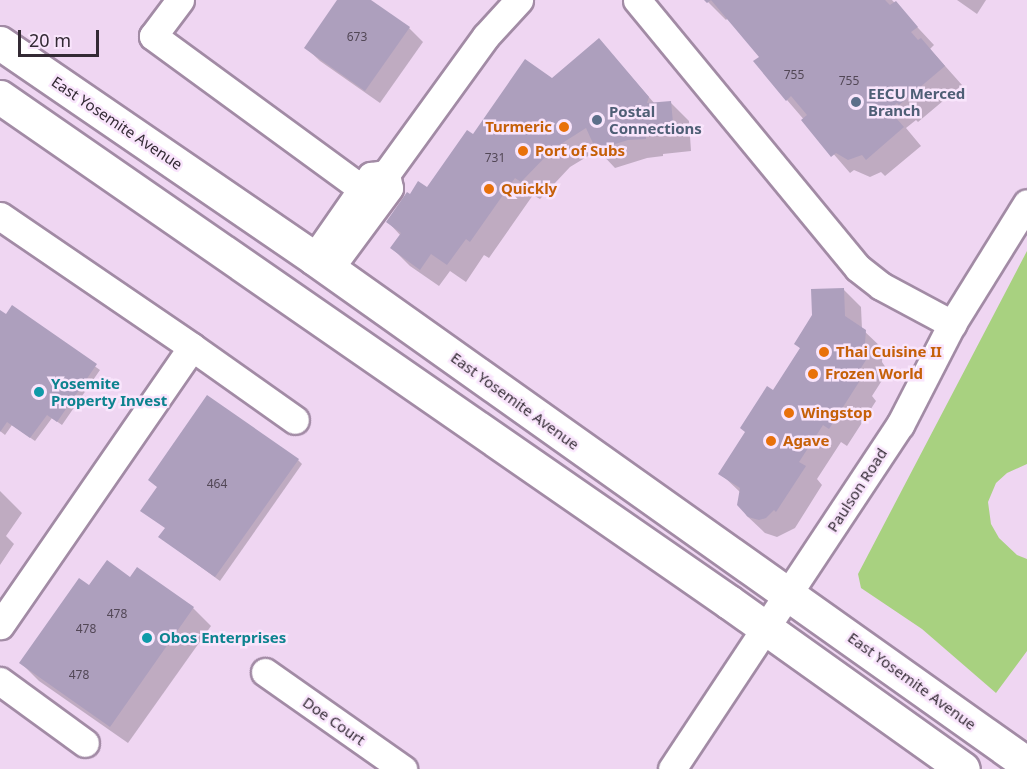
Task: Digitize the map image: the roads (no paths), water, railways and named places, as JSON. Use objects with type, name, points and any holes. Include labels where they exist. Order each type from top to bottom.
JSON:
[{"type":"main road","name":"East Yosemite Avenue","points":[[0,43],[322,263],[1027,764]]},
{"type":"main road","points":[[0,70],[43,72]]},
{"type":"main road","points":[[0,98],[765,628],[963,769]]},
{"type":"street","points":[[180,0],[153,36],[362,189]]},
{"type":"street","points":[[322,263],[371,176],[386,174],[486,36],[519,0]]},
{"type":"street","points":[[637,0],[858,268],[881,286],[952,324]]},
{"type":"street","points":[[322,263],[389,188],[386,174]]},
{"type":"street","name":"Paulson Road","points":[[672,769],[900,424],[952,324],[1027,203]]},
{"type":"street","points":[[0,216],[295,420]]},
{"type":"street","points":[[0,625],[192,347]]},
{"type":"street","name":"Doe Court","points":[[265,672],[403,769]]},
{"type":"street","points":[[0,681],[85,742]]},
{"type":"place","name":"EECU Merced Branch","points":[[856,102]]},
{"type":"place","name":"Postal Connections","points":[[597,120]]},
{"type":"place","name":"Turmeric","points":[[564,127]]},
{"type":"place","name":"Port of Subs","points":[[523,151]]},
{"type":"place","name":"Quickly","points":[[489,189]]},
{"type":"place","name":"Thai Cuisine II","points":[[824,352]]},
{"type":"place","name":"Frozen World","points":[[813,374]]},
{"type":"place","name":"Yosemite Property Invest","points":[[39,392]]},
{"type":"place","name":"Wingstop","points":[[789,413]]},
{"type":"place","name":"Agave","points":[[771,441]]},
{"type":"place","name":"Obos Enterprises","points":[[147,638]]}]
